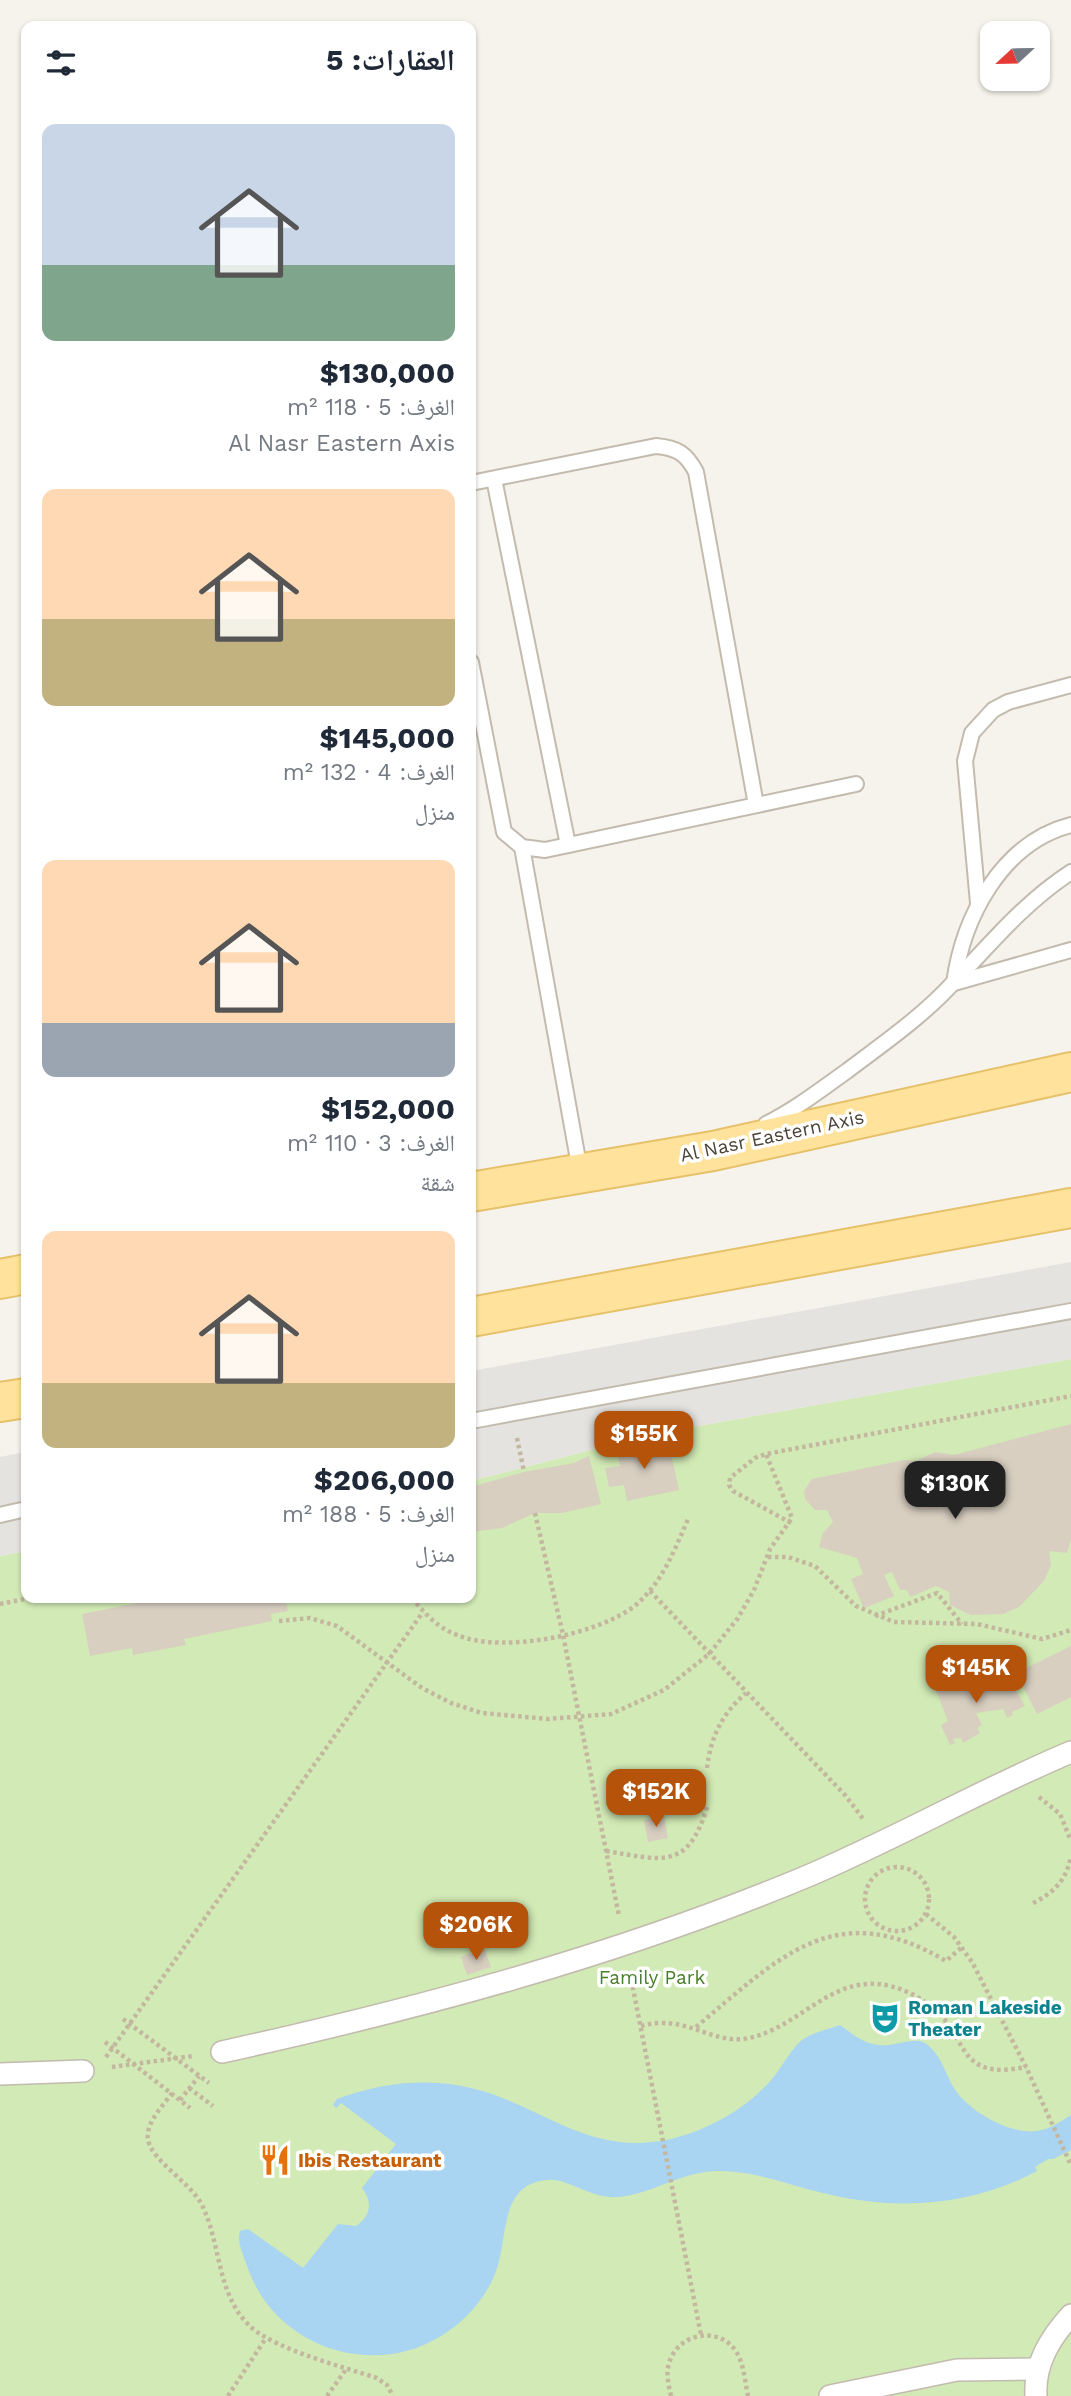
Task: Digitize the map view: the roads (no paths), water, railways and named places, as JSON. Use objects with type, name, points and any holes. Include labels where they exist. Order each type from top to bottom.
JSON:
[{"type":"main road","name":"Al Nasr Eastern Axis","points":[[476,1191],[713,1151],[1071,1072]]},
{"type":"main road","points":[[476,1316],[1071,1208]]},
{"type":"main road","points":[[0,1279],[21,1275]]},
{"type":"main road","points":[[0,1402],[21,1399]]},
{"type":"street","points":[[222,2052],[419,2007],[625,1946],[879,1845],[1071,1752]]},
{"type":"street","points":[[0,2074],[90,2070]]},
{"type":"street","points":[[1036,2396],[1038,2369],[1046,2348],[1071,2315]]},
{"type":"street","points":[[830,2396],[957,2370],[1038,2369]]},
{"type":"lane","points":[[476,483],[656,446],[673,447],[688,456],[696,472],[756,805]]},
{"type":"lane","points":[[494,479],[568,845]]},
{"type":"lane","points":[[978,903],[965,761],[972,733],[993,710],[1008,702],[1071,685]]},
{"type":"lane","points":[[476,688],[504,832],[522,847],[545,850],[856,784]]},
{"type":"lane","points":[[954,983],[960,946],[978,903],[1013,860],[1037,841],[1071,825]]},
{"type":"lane","points":[[522,847],[580,1172]]},
{"type":"lane","points":[[713,1151],[794,1110],[888,1041],[954,983],[1016,914],[1045,889],[1071,872]]},
{"type":"lane","points":[[954,983],[1071,950]]},
{"type":"lane","points":[[476,1420],[1071,1311]]},
{"type":"lane","points":[[0,1515],[21,1510]]},
{"type":"water","points":[[840,2025],[858,2038],[873,2044],[915,2041],[925,2043],[939,2058],[960,2097],[979,2113],[1003,2125],[1037,2131],[1051,2127],[1071,2115],[1071,2150],[1048,2159],[1035,2167],[1037,2171],[1013,2182],[963,2198],[937,2202],[884,2203],[858,2200],[762,2176],[719,2171],[692,2175],[642,2192],[617,2197],[598,2195],[555,2180],[532,2184],[521,2191],[513,2201],[497,2268],[475,2307],[441,2336],[414,2349],[386,2355],[357,2354],[330,2348],[304,2336],[281,2319],[262,2297],[249,2271],[240,2245],[240,2231],[248,2229],[303,2268],[338,2224],[356,2226],[365,2218],[369,2204],[362,2188],[396,2144],[341,2103],[336,2108],[333,2105],[337,2099],[395,2084],[453,2085],[492,2094],[589,2135],[630,2143],[652,2142],[685,2135],[733,2112],[761,2091],[800,2042],[813,2034]]},
{"type":"place","name":"Roman Lakeside Theater","points":[[885,2018]]},
{"type":"place","name":"Ibis Restaurant","points":[[275,2160]]},
{"type":"park label","name":"Family Park","points":[[652,1977]]}]
